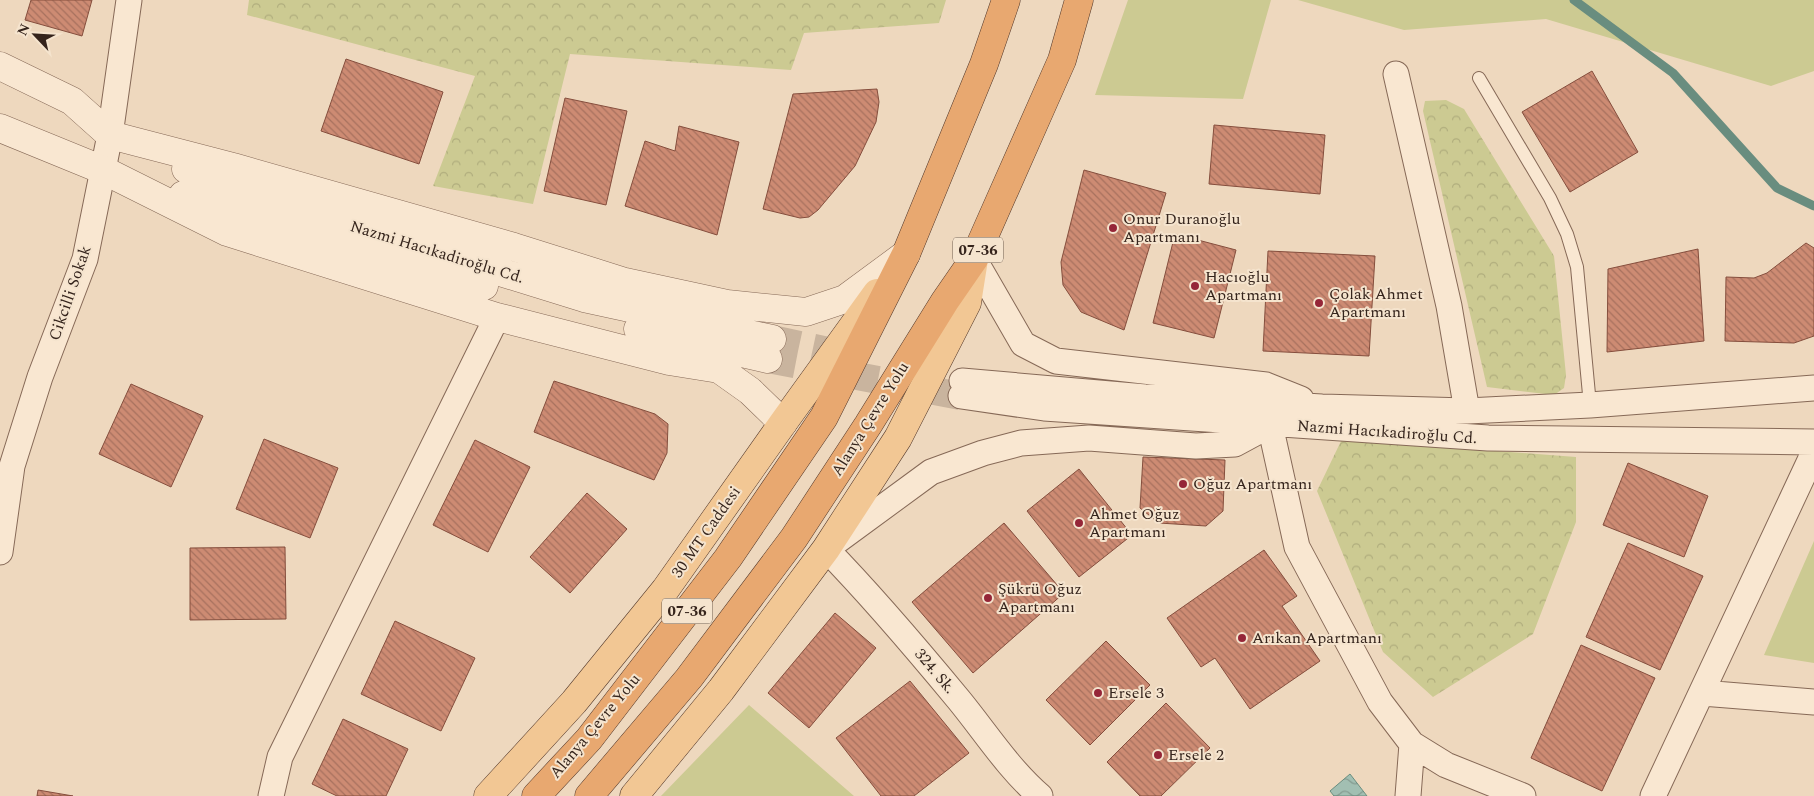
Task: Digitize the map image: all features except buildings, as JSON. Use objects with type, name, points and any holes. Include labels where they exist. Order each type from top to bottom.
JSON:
[{"type":"highway","name":"Alanya Çevre Yolu","points":[[536,796],[588,739],[728,558],[824,416],[906,254],[984,64],[1006,0]]},
{"type":"highway","name":"Alanya Çevre Yolu","points":[[589,796],[689,678],[794,538],[974,258],[1062,60],[1079,0]]},
{"type":"main road","name":"30 MT Caddesi","points":[[488,796],[574,702],[665,590],[906,254]]},
{"type":"main road","points":[[634,796],[722,690],[826,549],[898,438],[967,303],[974,258]]},
{"type":"street","name":"Cikcilli Sokak","points":[[0,552],[12,466],[40,377],[85,258],[110,135],[129,0]]},
{"type":"street","points":[[0,66],[72,101],[110,135],[233,167],[496,242],[625,282],[727,304],[806,312],[845,300],[906,254]]},
{"type":"street","points":[[1396,74],[1449,306],[1467,411]]},
{"type":"street","points":[[0,128],[103,170],[227,232],[497,317],[669,361],[719,369],[750,391],[783,423]]},
{"type":"street","name":"Nazmi Hacıkadiroğlu Cd.","points":[[103,170],[229,210],[587,317],[770,349],[584,298],[233,189],[110,135]]},
{"type":"street","name":"Nazmi Hacıkadiroğlu Cd.","points":[[974,258],[1022,344],[1056,361],[1266,385],[1322,407]]},
{"type":"street","points":[[271,796],[280,757],[497,317]]},
{"type":"street","name":"Nazmi Hacıkadiroğlu Cd.","points":[[1814,388],[1590,405],[1467,411],[1322,407],[962,388],[1044,408],[1270,425],[1488,438],[1814,442]]},
{"type":"street","points":[[826,549],[930,472],[983,453],[1021,443],[1089,438],[1196,446],[1236,444],[1270,425],[1297,547],[1380,702],[1412,744],[1446,765],[1523,796]]},
{"type":"street","points":[[1653,796],[1814,452]]},
{"type":"street","name":"324. Sk.","points":[[826,549],[878,603],[960,701],[1015,788],[1040,796]]},
{"type":"street","points":[[1702,693],[1814,702]]},
{"type":"street","points":[[1408,796],[1412,744]]},
{"type":"lane","points":[[1479,78],[1550,198],[1567,234],[1577,267],[1590,405]]},
{"type":"green space","points":[[249,0],[946,0],[939,23],[804,33],[791,70],[570,54],[533,204],[433,186],[475,76],[247,15]]},
{"type":"green space","points":[[1128,0],[1271,0],[1243,99],[1095,95]]},
{"type":"green space","points":[[1298,0],[1814,0],[1814,71],[1771,86],[1546,19],[1404,30]]},
{"type":"green space","points":[[1446,100],[1464,109],[1554,256],[1566,375],[1564,388],[1554,395],[1487,387],[1423,111],[1425,101]]},
{"type":"green space","points":[[1342,439],[1576,457],[1576,522],[1533,634],[1433,697],[1383,652],[1317,491]]},
{"type":"green space","points":[[1814,541],[1814,663],[1764,655]]},
{"type":"green space","points":[[749,705],[854,796],[661,796]]},
{"type":"water","points":[[1350,774],[1367,796],[1334,796],[1330,791]]},
{"type":"waterway","points":[[1574,0],[1673,73],[1777,188],[1814,206]]},
{"type":"tunnel","points":[[772,339],[856,357]]},
{"type":"tunnel","points":[[768,359],[961,396]]},
{"type":"place","name":"Onur Duranoğlu Apartmanı","points":[[1113,228]]},
{"type":"place","name":"Hacıoğlu Apartmanı","points":[[1195,286]]},
{"type":"place","name":"Çolak Ahmet Apartmanı","points":[[1319,303]]},
{"type":"place","name":"Oğuz Apartmanı","points":[[1183,484]]},
{"type":"place","name":"Ahmet Oğuz Apartmanı","points":[[1079,523]]},
{"type":"place","name":"Şükrü Oğuz Apartmanı","points":[[988,598]]},
{"type":"place","name":"Arıkan Apartmanı","points":[[1242,638]]},
{"type":"place","name":"Ersele 3","points":[[1098,693]]},
{"type":"place","name":"Ersele 2","points":[[1158,755]]}]
